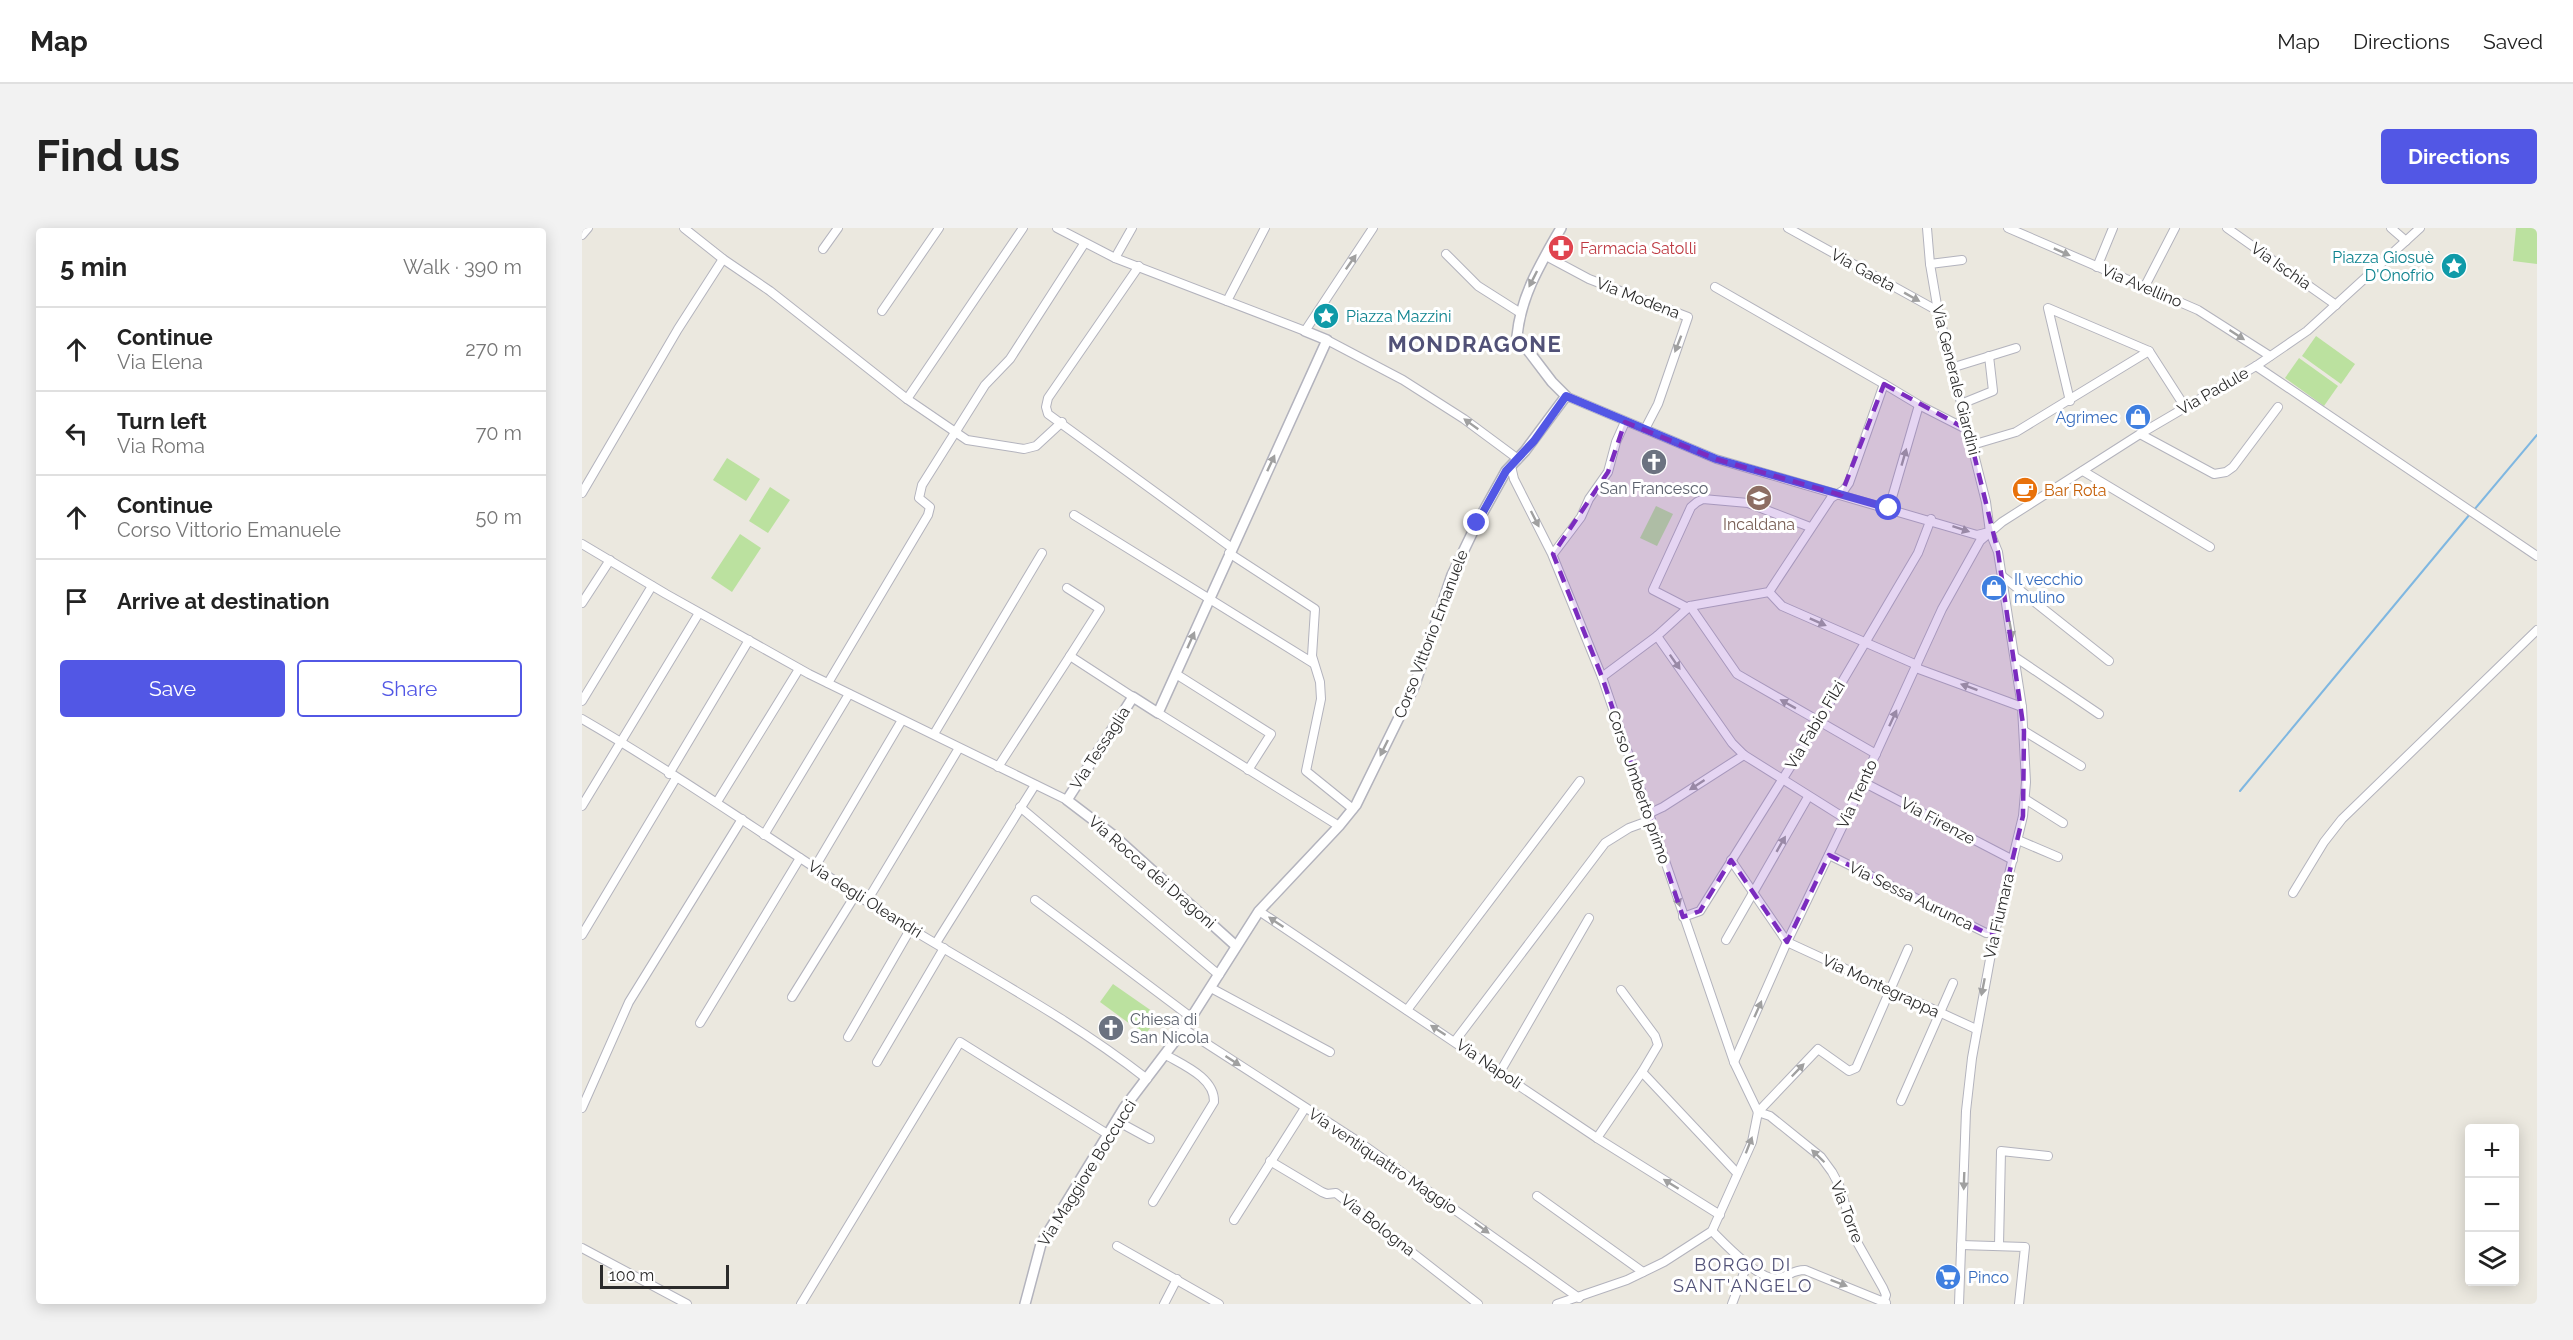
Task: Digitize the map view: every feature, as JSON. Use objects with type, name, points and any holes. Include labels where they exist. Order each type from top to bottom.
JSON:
[{"type":"street","points":[[582,235],[588,228]]},
{"type":"street","points":[[684,228],[723,259],[770,291],[907,399],[967,440],[1024,449],[1036,446],[1062,422]]},
{"type":"street","points":[[823,249],[838,228]]},
{"type":"street","points":[[882,311],[939,228]]},
{"type":"street","points":[[907,399],[1023,228]]},
{"type":"street","points":[[1058,228],[1084,244],[1115,258],[1327,340],[1403,380],[1464,419],[1515,463]]},
{"type":"street","points":[[1115,258],[1132,228]]},
{"type":"street","points":[[1227,301],[1265,228]]},
{"type":"street","points":[[1305,331],[1373,228]]},
{"type":"street","points":[[1561,228],[1545,256],[1520,312],[1517,336],[1552,382],[1566,396],[1716,459],[1932,519],[1977,535],[1990,532]]},
{"type":"street","name":"Via Gaeta","points":[[1788,228],[1938,311]]},
{"type":"street","name":"Via Generale Giardini","points":[[1927,228],[1938,311],[1986,502],[1990,532]]},
{"type":"street","name":"Via Avellino","points":[[2008,228],[2198,310],[2270,356]]},
{"type":"street","points":[[2097,267],[2113,228]]},
{"type":"street","points":[[2145,286],[2175,228]]},
{"type":"street","name":"Via Ischia","points":[[2227,228],[2336,305]]},
{"type":"street","points":[[2391,228],[2406,242]]},
{"type":"street","name":"Via Padule","points":[[1990,532],[2002,522],[2140,434],[2256,366],[2321,320],[2420,228]]},
{"type":"street","points":[[828,683],[928,515],[930,507],[919,498],[919,492],[986,385],[1010,359],[1084,244]]},
{"type":"street","points":[[1446,254],[1478,286],[1520,312]]},
{"type":"street","name":"Via Modena","points":[[1545,256],[1589,279],[1688,317],[1658,404],[1645,429]]},
{"type":"street","points":[[582,493],[678,328],[723,259]]},
{"type":"street","points":[[1930,264],[1962,260]]},
{"type":"street","points":[[1139,266],[1048,398],[1046,407],[1048,414],[1062,422],[1231,550],[1316,609],[1312,645],[1313,663],[1320,682],[1321,699],[1306,771],[1353,809]]},
{"type":"street","points":[[1715,287],[1919,405],[1968,430]]},
{"type":"street","points":[[2070,401],[2048,308],[2149,351],[2185,407]]},
{"type":"street","points":[[1158,713],[1327,340]]},
{"type":"street","points":[[1951,368],[2016,348]]},
{"type":"street","points":[[1972,445],[2016,432],[2149,351]]},
{"type":"street","points":[[1961,404],[1993,391],[1989,356]]},
{"type":"street","points":[[2256,366],[2537,556]]},
{"type":"street","points":[[1602,677],[1657,636],[1689,607],[1769,591],[1810,526],[1831,498],[1849,483],[1884,384]]},
{"type":"street","name":"Corso Vittorio Emanuele","points":[[1211,988],[1259,911],[1353,809],[1414,687],[1461,553],[1495,488],[1566,396]]},
{"type":"street","points":[[1889,508],[1919,405]]},
{"type":"street","points":[[2140,434],[2214,474],[2220,474],[2233,467],[2278,408]]},
{"type":"street","points":[[1552,554],[1581,517],[1589,499],[1608,472],[1616,442],[1625,422]]},
{"type":"street","name":"Corso Umberto primo","points":[[1515,463],[1514,480],[1552,554],[1602,677],[1734,1062],[1758,1112]]},
{"type":"street","points":[[2083,471],[2210,547]]},
{"type":"street","points":[[1810,526],[1748,503],[1703,500],[1696,502],[1691,507],[1653,590],[1689,607],[1737,674],[1876,754]]},
{"type":"street","points":[[1074,514],[1313,663]]},
{"type":"street","name":"Via Fabio Filzi","points":[[1683,917],[1700,910],[1819,721],[1918,553],[1932,519]]},
{"type":"street","name":"Via Fiumara","points":[[1959,1304],[1966,1111],[1976,1029],[2025,799],[2022,707],[1998,552],[1990,532]]},
{"type":"street","name":"Via Trento","points":[[1734,1062],[1787,942],[1942,609],[1980,541],[1990,532]]},
{"type":"street","points":[[582,544],[800,669],[1067,800]]},
{"type":"street","points":[[934,734],[1042,553]]},
{"type":"street","points":[[582,603],[610,560]]},
{"type":"street","points":[[2002,576],[2109,661]]},
{"type":"street","points":[[582,701],[652,586]]},
{"type":"street","points":[[998,767],[1100,609],[1066,588]]},
{"type":"street","points":[[1769,591],[1782,606],[1916,667],[2022,707]]},
{"type":"street","points":[[582,806],[699,613]]},
{"type":"street","points":[[2293,893],[2324,842],[2342,819],[2537,630]]},
{"type":"street","points":[[1657,636],[1732,743],[1744,755],[1846,819]]},
{"type":"street","points":[[582,935],[749,640]]},
{"type":"street","points":[[1070,656],[1339,826]]},
{"type":"street","points":[[2015,657],[2099,714]]},
{"type":"street","points":[[717,802],[800,669]]},
{"type":"street","points":[[1176,674],[1271,734],[1248,770]]},
{"type":"street","points":[[764,835],[849,694]]},
{"type":"street","name":"Via Tessaglia","points":[[1067,800],[1133,697]]},
{"type":"street","name":"Via degli Oleandri","points":[[582,719],[717,802],[867,901],[1047,1009],[1147,1080]]},
{"type":"street","points":[[815,867],[903,720]]},
{"type":"street","points":[[2024,731],[2081,766]]},
{"type":"street","points":[[867,901],[959,748]]},
{"type":"street","points":[[1455,1041],[1605,843],[1744,755]]},
{"type":"street","points":[[1407,1010],[1580,781]]},
{"type":"street","name":"Via Firenze","points":[[1863,782],[2013,860]]},
{"type":"street","points":[[936,943],[1035,785]]},
{"type":"street","points":[[1726,940],[1808,797]]},
{"type":"street","points":[[2025,799],[2063,823]]},
{"type":"street","name":"Via Rocca dei Dragoni","points":[[1067,800],[1128,848],[1236,946]]},
{"type":"street","points":[[1020,807],[1219,975]]},
{"type":"street","points":[[582,1108],[629,1002],[742,819]]},
{"type":"street","points":[[2018,840],[2058,857]]},
{"type":"street","name":"Via Sessa Aurunca","points":[[1829,855],[1986,933],[1995,932]]},
{"type":"street","points":[[700,1023],[800,858]]},
{"type":"street","points":[[1731,860],[1787,942]]},
{"type":"street","points":[[792,998],[856,894]]},
{"type":"street","points":[[1035,900],[1192,1018]]},
{"type":"street","name":"Via Napoli","points":[[1259,911],[1597,1138],[1720,1215]]},
{"type":"street","points":[[1500,1072],[1589,918]]},
{"type":"street","points":[[848,1037],[911,928]]},
{"type":"street","name":"Via Montegrappa","points":[[1787,942],[1976,1029]]},
{"type":"street","points":[[877,1062],[944,948]]},
{"type":"street","points":[[1557,1304],[1579,1298],[1643,1272],[1687,1249],[1712,1231],[1752,1142],[1758,1112],[1818,1049],[1849,1071],[1853,1071],[1908,949]]},
{"type":"street","points":[[1901,1101],[1953,983]]},
{"type":"street","points":[[1211,988],[1330,1052]]},
{"type":"street","name":"Via Maggiore Boccucci","points":[[1025,1304],[1041,1244],[1117,1121],[1166,1055],[1211,988]]},
{"type":"street","points":[[1597,1138],[1658,1045],[1656,1036],[1621,990]]},
{"type":"street","name":"Via ventiquattro Maggio","points":[[1184,1029],[1419,1183],[1579,1298]]},
{"type":"street","points":[[801,1304],[960,1042],[1109,1135]]},
{"type":"street","points":[[1153,1202],[1214,1102],[1215,1095],[1204,1078],[1166,1055]]},
{"type":"street","points":[[1642,1072],[1737,1173]]},
{"type":"street","points":[[1234,1220],[1305,1108]]},
{"type":"street","name":"Via Torre","points":[[1758,1112],[1770,1116],[1821,1157],[1832,1172],[1839,1185],[1857,1242],[1886,1295],[1885,1303]]},
{"type":"street","points":[[1117,1121],[1150,1139]]},
{"type":"street","points":[[1999,1245],[2001,1151],[2048,1156]]},
{"type":"street","name":"Via Bologna","points":[[1270,1161],[1322,1192],[1336,1193],[1478,1304]]},
{"type":"street","points":[[1537,1196],[1643,1272]]},
{"type":"street","points":[[1712,1231],[1747,1265],[1776,1279],[1794,1270],[1805,1270],[1885,1303]]},
{"type":"street","points":[[1961,1245],[2025,1247],[2019,1304]]},
{"type":"street","points":[[1117,1246],[1219,1304]]},
{"type":"street","points":[[582,1248],[687,1304]]},
{"type":"street","points":[[1732,1304],[1747,1265]]},
{"type":"street","points":[[1164,1304],[1177,1279]]},
{"type":"highlighted area","points":[[1884,384],[1968,430],[1998,552],[2024,731],[2023,816],[1995,932],[1986,933],[1829,855],[1787,942],[1731,860],[1700,911],[1683,917],[1602,677],[1553,554],[1608,472],[1625,422],[1716,459],[1841,495]]},
{"type":"green space","points":[[2516,228],[2537,228],[2537,264],[2513,261]]},
{"type":"green space","points":[[2316,336],[2355,364],[2341,384],[2302,356]]},
{"type":"green space","points":[[2299,358],[2338,386],[2324,406],[2285,378]]},
{"type":"green space","points":[[727,458],[760,479],[746,501],[713,480]]},
{"type":"green space","points":[[770,487],[790,500],[768,533],[749,521]]},
{"type":"green space","points":[[1656,506],[1673,514],[1657,546],[1640,538]]},
{"type":"green space","points":[[740,534],[761,548],[732,592],[711,578]]},
{"type":"green space","points":[[1113,984],[1159,1016],[1145,1035],[1100,1002]]},
{"type":"waterway","points":[[2474,510],[2537,435]]},
{"type":"waterway","points":[[2240,791],[2470,514]]},
{"type":"place","name":"Farmacia Satolli","points":[[1561,248]]},
{"type":"place","name":"Piazza Giosuè D'Onofrio","points":[[2454,266]]},
{"type":"place","name":"Piazza Mazzini","points":[[1326,316]]},
{"type":"place","name":"Agrimec","points":[[2138,417]]},
{"type":"place","name":"San Francesco","points":[[1654,462]]},
{"type":"place","name":"Bar Rota","points":[[2025,490]]},
{"type":"place","name":"Incaldana","points":[[1759,498]]},
{"type":"place","name":"Il vecchio mulino","points":[[1994,588]]},
{"type":"place","name":"Chiesa di San Nicola","points":[[1111,1028]]},
{"type":"place","name":"Pinco","points":[[1948,1277]]},
{"type":"district","name":"MONDRAGONE","points":[[1475,344]]},
{"type":"district","name":"BORGO DI SANT'ANGELO","points":[[1743,1274]]},
{"type":"route","points":[[1477,523],[1506,471],[1534,441],[1566,396],[1716,459],[1889,508]]}]
